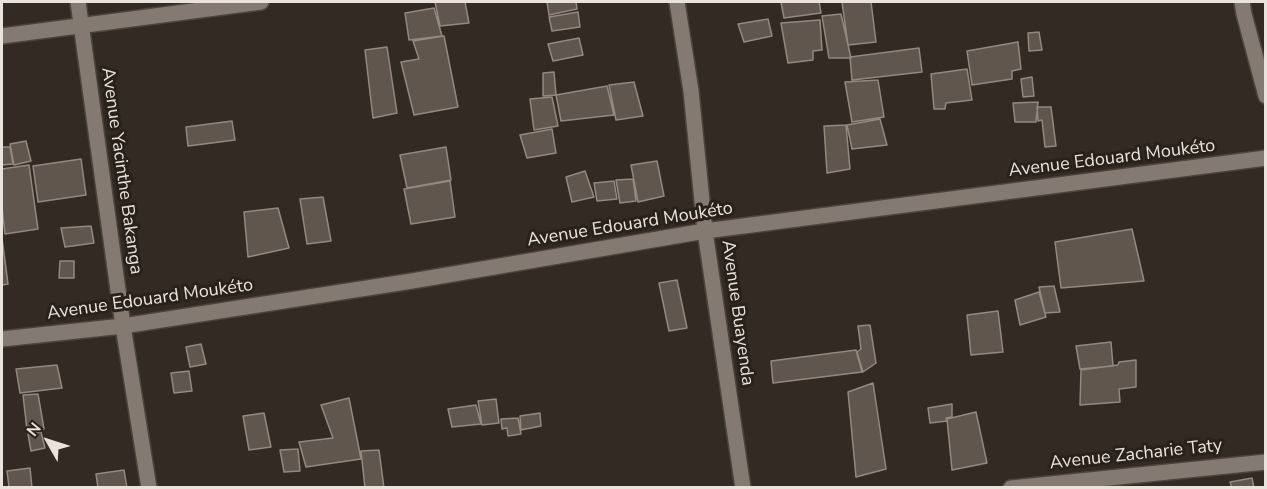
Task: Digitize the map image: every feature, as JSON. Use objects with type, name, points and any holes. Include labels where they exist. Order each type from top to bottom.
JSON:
[{"type":"street","name":"Avenue Yacinthe Bakanga","points":[[78,2],[123,326],[150,488]]},
{"type":"street","points":[[2,36],[261,2]]},
{"type":"street","name":"Avenue Buayenda","points":[[677,2],[691,91],[705,231],[743,488]]},
{"type":"street","points":[[1242,2],[1266,96]]},
{"type":"street","name":"Avenue Edouard Moukéto","points":[[2,339],[123,326],[412,281],[705,231],[1266,158]]},
{"type":"street","name":"Avenue Zacharie Taty","points":[[1011,488],[1266,462]]},
{"type":"building","points":[[435,2],[465,2],[469,23],[440,26]]},
{"type":"building","points":[[547,2],[576,2],[577,9],[549,15]]},
{"type":"building","points":[[781,2],[819,2],[821,13],[784,18]]},
{"type":"building","points":[[842,2],[871,2],[876,42],[848,45]]},
{"type":"building","points":[[434,8],[442,36],[409,40],[405,13]]},
{"type":"building","points":[[578,12],[580,27],[552,31],[549,17]]},
{"type":"building","points":[[841,14],[851,58],[829,58],[822,16]]},
{"type":"building","points":[[768,19],[772,36],[744,42],[738,24]]},
{"type":"building","points":[[820,20],[822,50],[813,51],[813,60],[788,63],[781,23]]},
{"type":"building","points":[[1039,32],[1042,50],[1029,51],[1028,33]]},
{"type":"building","points":[[444,36],[458,107],[414,115],[401,62],[419,59],[413,41]]},
{"type":"building","points":[[579,38],[583,55],[553,61],[548,44]]},
{"type":"building","points":[[1018,42],[1021,69],[1012,71],[1012,79],[972,85],[967,51]]},
{"type":"building","points":[[387,47],[397,113],[373,118],[365,50]]},
{"type":"building","points":[[919,48],[922,72],[852,80],[850,57]]},
{"type":"building","points":[[967,69],[972,100],[946,103],[945,109],[934,109],[931,74]]},
{"type":"building","points":[[554,72],[556,95],[543,96],[543,73]]},
{"type":"building","points":[[1032,77],[1034,96],[1023,97],[1021,79]]},
{"type":"building","points":[[878,80],[884,117],[852,122],[845,82]]},
{"type":"building","points":[[634,82],[643,116],[616,120],[609,85]]},
{"type":"building","points":[[607,86],[614,115],[561,121],[556,95]]},
{"type":"building","points":[[552,97],[558,126],[534,130],[530,99]]},
{"type":"building","points":[[1038,102],[1036,122],[1015,122],[1013,103]]},
{"type":"building","points":[[1037,107],[1051,107],[1056,146],[1045,147],[1042,120],[1038,121]]},
{"type":"building","points":[[880,119],[887,145],[852,149],[847,125]]},
{"type":"building","points":[[232,121],[235,140],[188,146],[186,127]]},
{"type":"building","points":[[846,125],[850,169],[827,173],[824,126]]},
{"type":"building","points":[[552,129],[556,153],[527,158],[520,135]]},
{"type":"building","points":[[26,141],[31,161],[14,165],[10,144]]},
{"type":"building","points":[[2,147],[10,147],[13,164],[2,165]]},
{"type":"building","points":[[446,147],[451,180],[407,188],[400,155]]},
{"type":"building","points":[[81,159],[86,195],[38,202],[33,166]]},
{"type":"building","points":[[657,161],[664,196],[638,202],[631,165]]},
{"type":"building","points":[[29,165],[38,229],[5,234],[2,169]]},
{"type":"building","points":[[585,171],[594,197],[572,202],[566,177]]},
{"type":"building","points":[[633,179],[636,201],[620,203],[616,180]]},
{"type":"building","points":[[450,181],[455,217],[411,224],[404,189]]},
{"type":"building","points":[[614,181],[617,199],[597,201],[594,183]]},
{"type":"building","points":[[323,197],[331,241],[307,244],[300,199]]},
{"type":"building","points":[[278,208],[289,248],[248,257],[244,212]]},
{"type":"building","points":[[91,226],[94,243],[65,247],[61,228]]},
{"type":"building","points":[[1132,229],[1144,281],[1061,288],[1055,242]]},
{"type":"building","points":[[2,238],[8,284],[2,285]]},
{"type":"building","points":[[60,261],[74,261],[74,278],[59,278]]},
{"type":"building","points":[[677,280],[687,328],[669,331],[659,283]]},
{"type":"building","points":[[1054,286],[1060,312],[1045,313],[1039,287]]},
{"type":"building","points":[[1039,292],[1046,317],[1020,325],[1015,300]]},
{"type":"building","points":[[998,311],[1003,352],[971,355],[967,315]]},
{"type":"building","points":[[870,325],[876,363],[863,372],[857,352],[861,349],[858,326]]},
{"type":"building","points":[[1111,342],[1113,366],[1080,369],[1076,346]]},
{"type":"building","points":[[201,344],[206,364],[190,367],[186,347]]},
{"type":"building","points":[[856,350],[862,372],[773,383],[771,361]]},
{"type":"building","points":[[1136,360],[1136,387],[1119,389],[1120,402],[1080,405],[1081,370]]},
{"type":"building","points":[[57,365],[62,388],[20,393],[16,369]]},
{"type":"building","points":[[189,371],[192,391],[174,393],[171,373]]},
{"type":"building","points":[[873,383],[886,469],[856,477],[848,392]]},
{"type":"building","points":[[38,394],[44,429],[27,430],[23,395]]},
{"type":"building","points":[[349,398],[361,459],[306,467],[299,442],[333,438],[321,405]]},
{"type":"building","points":[[496,399],[499,423],[482,425],[478,401]]},
{"type":"building","points":[[952,404],[952,417],[946,418],[947,421],[930,423],[928,408]]},
{"type":"building","points":[[476,405],[481,424],[452,427],[448,409]]},
{"type":"building","points":[[976,412],[987,463],[952,470],[947,419]]},
{"type":"building","points":[[264,413],[271,447],[249,450],[243,416]]},
{"type":"building","points":[[540,413],[541,426],[521,430],[520,416]]},
{"type":"building","points":[[518,418],[521,434],[508,436],[507,428],[502,429],[501,419]]},
{"type":"building","points":[[41,432],[45,448],[31,451],[28,434]]},
{"type":"building","points":[[298,449],[300,471],[284,472],[280,450]]},
{"type":"building","points":[[379,450],[384,488],[365,488],[361,451]]},
{"type":"building","points":[[30,468],[32,488],[6,488],[9,487],[7,471]]},
{"type":"building","points":[[124,470],[127,488],[98,488],[96,474]]},
{"type":"building","points":[[1252,478],[1254,488],[1232,488],[1230,482]]}]
